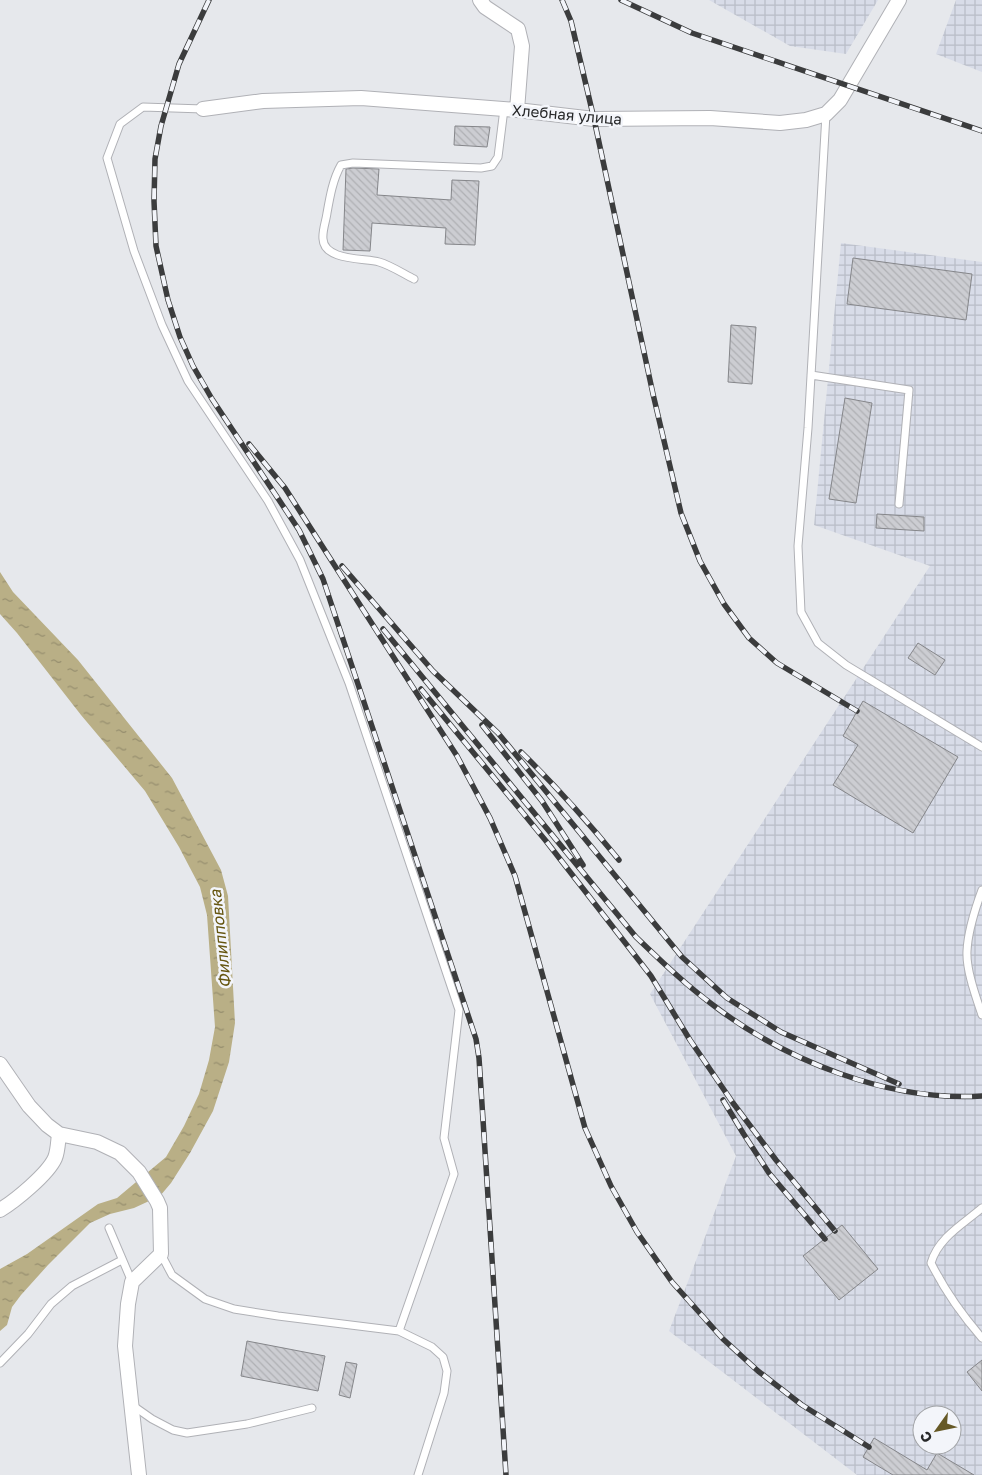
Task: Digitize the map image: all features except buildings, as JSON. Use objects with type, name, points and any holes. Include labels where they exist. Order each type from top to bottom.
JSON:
[{"type":"street","points":[[480,0],[485,7],[518,29],[522,46],[511,109]]},
{"type":"street","points":[[826,114],[840,100],[899,0]]},
{"type":"street","name":"Хлебная улица","points":[[203,109],[263,101],[361,98],[511,109],[594,119],[710,118],[780,123],[806,120],[826,114]]},
{"type":"street","points":[[0,1064],[29,1106],[47,1125],[59,1134],[97,1142],[120,1153],[139,1172],[160,1208],[161,1254],[132,1282],[128,1304],[125,1346],[139,1475]]},
{"type":"street","points":[[0,1210],[22,1194],[45,1172],[56,1158],[59,1134]]},
{"type":"lane","points":[[203,109],[144,108],[120,124],[108,158],[134,251],[162,325],[188,381],[268,501],[300,560],[349,683],[459,1010],[444,1138],[454,1174],[399,1331]]},
{"type":"lane","points":[[414,279],[380,262],[341,256],[327,249],[322,240],[329,201],[336,174],[341,165],[352,163],[481,168],[492,166],[498,156],[511,109]]},
{"type":"lane","points":[[826,114],[811,375],[798,546],[801,612],[818,643],[846,665],[982,747]]},
{"type":"lane","points":[[811,375],[909,390],[899,504]]},
{"type":"lane","points":[[982,890],[972,920],[967,952],[972,985],[982,1015]]},
{"type":"lane","points":[[982,1208],[946,1238],[934,1253],[931,1264],[960,1312],[982,1338]]},
{"type":"lane","points":[[109,1228],[132,1282]]},
{"type":"lane","points":[[161,1254],[172,1275],[205,1298],[234,1309],[399,1331],[432,1347],[443,1357],[446,1371],[444,1393],[418,1475]]},
{"type":"lane","points":[[0,1363],[28,1334],[51,1304],[72,1286],[122,1260]]},
{"type":"lane","points":[[131,1405],[173,1430],[187,1433],[247,1424],[312,1408]]},
{"type":"shaded area","points":[[709,0],[878,0],[846,54],[790,46]]},
{"type":"shaded area","points":[[956,0],[982,0],[982,72],[936,54]]},
{"type":"shaded area","points":[[841,243],[982,262],[982,1475],[857,1475],[669,1331],[736,1156],[650,994],[930,566],[814,525]]},
{"type":"water","name":"Филипповка","points":[[0,572],[13,592],[78,660],[172,778],[221,870],[228,896],[235,1023],[229,1062],[213,1111],[171,1183],[160,1196],[134,1208],[110,1214],[90,1223],[21,1295],[12,1307],[7,1325],[0,1331],[0,1269],[27,1254],[98,1204],[117,1198],[166,1157],[184,1126],[199,1094],[209,1060],[215,1027],[207,915],[200,887],[179,847],[145,791],[0,614]]},
{"type":"railway","points":[[209,0],[179,64],[161,126],[155,159],[156,246],[168,300],[180,337],[193,366],[212,399],[299,530],[323,579],[476,1039],[479,1058],[506,1475]]},
{"type":"railway","points":[[562,0],[571,21],[594,119],[653,394],[681,513],[700,561],[724,604],[749,638],[777,663],[857,711]]},
{"type":"railway","points":[[621,0],[692,33],[982,131]]},
{"type":"railway","points":[[249,444],[285,488],[457,756],[490,818],[515,876],[585,1128],[611,1186],[637,1232],[672,1282],[723,1339],[758,1371],[802,1405],[869,1447]]},
{"type":"railway","points":[[342,566],[433,671],[498,733],[682,957],[727,998],[781,1032],[899,1084]]},
{"type":"railway","points":[[383,629],[636,937],[703,997],[742,1025],[773,1044],[840,1074],[876,1085],[911,1092],[947,1096],[982,1096]]},
{"type":"railway","points":[[421,689],[546,841],[651,976],[690,1040],[733,1103],[776,1160],[835,1231]]},
{"type":"railway","points":[[482,725],[542,801],[583,865]]},
{"type":"railway","points":[[521,752],[571,804],[619,860]]},
{"type":"railway","points":[[723,1100],[769,1173],[825,1239]]}]
